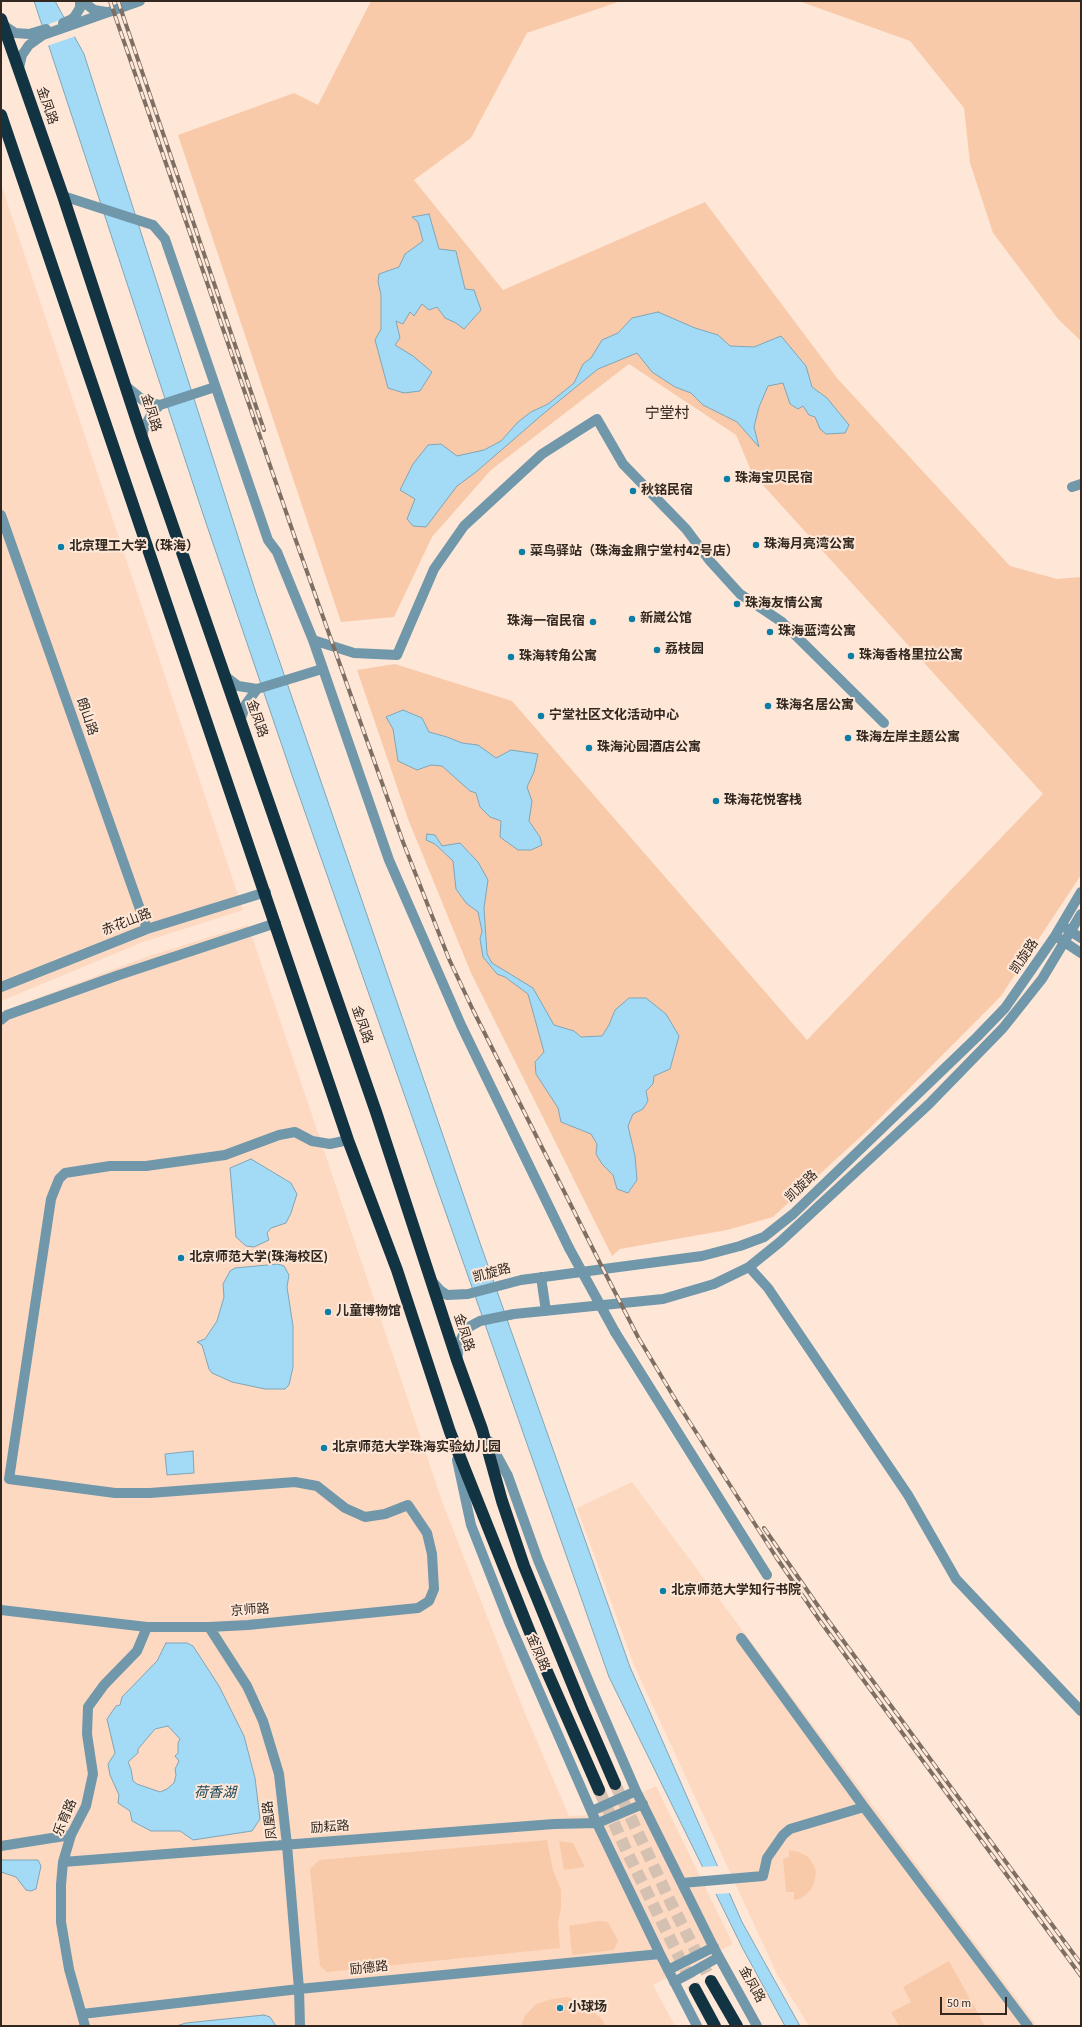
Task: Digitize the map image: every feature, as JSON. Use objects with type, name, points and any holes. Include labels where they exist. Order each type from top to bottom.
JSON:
[{"type":"highway","name":"金凤路","points":[[2,22],[128,388],[142,437],[241,718],[376,1112],[457,1360],[482,1429],[502,1502],[524,1566],[615,1784]]},
{"type":"highway","name":"金凤路","points":[[1,115],[266,892],[348,1140],[397,1270],[450,1432],[531,1635],[599,1790]]},
{"type":"highway","points":[[711,1981],[737,2026]]},
{"type":"highway","points":[[695,1989],[715,2026]]},
{"type":"street","points":[[74,22],[80,8],[81,1],[94,10],[106,12]]},
{"type":"street","points":[[2,22],[15,33],[42,33],[140,1]]},
{"type":"street","points":[[19,68],[22,55],[29,45],[42,33]]},
{"type":"street","points":[[63,196],[96,208],[125,215],[153,225],[165,239],[268,540],[277,552],[313,640],[389,860],[461,1025],[569,1248],[615,1332],[767,1575]]},
{"type":"street","points":[[142,437],[144,428],[152,413],[162,404],[215,387]]},
{"type":"street","points":[[128,388],[144,401],[162,404]]},
{"type":"street","points":[[313,640],[354,653],[397,655],[434,569],[464,526],[542,454],[597,419],[623,464],[686,529],[710,561],[740,594],[782,622],[884,723]]},
{"type":"street","name":"朗山路","points":[[1,515],[147,929]]},
{"type":"street","points":[[225,676],[238,686],[257,689],[322,669]]},
{"type":"street","points":[[241,718],[246,704],[257,689]]},
{"type":"street","name":"赤花山路","points":[[1,987],[147,929],[266,892]]},
{"type":"street","name":"凯旋路","points":[[431,1279],[440,1290],[447,1295],[468,1294],[500,1285],[541,1277],[702,1256],[740,1246],[764,1237],[793,1214],[977,1037],[1005,1008],[1055,936],[1081,892]]},
{"type":"street","name":"凯旋路","points":[[457,1360],[460,1341],[464,1333],[467,1328],[480,1321],[546,1311],[663,1299],[714,1284],[748,1267],[780,1242],[929,1104],[998,1034],[1042,979],[1081,914]]},
{"type":"street","points":[[1,1020],[8,1015],[111,977],[276,923]]},
{"type":"street","points":[[1061,925],[1071,930],[1081,938]]},
{"type":"street","points":[[1055,936],[1081,953]]},
{"type":"street","name":"京师路","points":[[1,1610],[148,1627],[209,1627],[248,1625],[418,1608],[429,1601],[434,1589],[432,1554],[427,1532],[408,1506],[386,1514],[365,1517],[345,1508],[317,1486],[295,1482],[150,1493],[115,1493],[9,1479],[51,1199],[59,1179],[66,1173],[110,1166],[146,1166],[225,1155],[279,1135],[295,1132],[312,1141],[330,1144],[348,1140]]},
{"type":"street","points":[[748,1267],[768,1288],[908,1495],[956,1579],[1081,1711]]},
{"type":"street","points":[[541,1277],[546,1311]]},
{"type":"street","name":"金凤路","points":[[482,1429],[508,1476],[541,1567],[636,1791],[719,1957],[757,2026]]},
{"type":"street","name":"金凤路","points":[[450,1432],[471,1525],[509,1622],[592,1811],[674,1982]]},
{"type":"street","name":"乐育路","points":[[85,2026],[69,1969],[61,1922],[61,1885],[64,1862],[71,1835],[86,1806],[93,1774],[87,1734],[88,1707],[104,1685],[137,1651],[148,1627]]},
{"type":"street","name":"凤凰路","points":[[209,1627],[247,1686],[263,1721],[279,1774],[287,1845],[299,1989],[300,2026]]},
{"type":"street","points":[[741,1638],[864,1807],[1028,2026]]},
{"type":"street","points":[[592,1811],[636,1791]]},
{"type":"street","points":[[598,1823],[643,1804]]},
{"type":"street","points":[[682,1883],[763,1876],[767,1858],[783,1835],[790,1829],[864,1807]]},
{"type":"street","name":"励耘路","points":[[64,1862],[554,1824],[598,1823]]},
{"type":"street","points":[[1,1846],[71,1835]]},
{"type":"street","points":[[668,1970],[714,1946]]},
{"type":"street","name":"励德路","points":[[82,2014],[299,1989],[660,1954]]},
{"type":"street","points":[[697,2026],[674,1982],[719,1957]]},
{"type":"shaded area","points":[[371,1],[621,1],[527,33],[471,138],[414,180],[503,290],[705,202],[837,378],[1010,566],[1057,579],[1081,577],[1081,875],[1001,996],[870,1128],[773,1217],[727,1230],[620,1249],[612,1256],[471,973],[408,819],[357,670],[395,664],[512,701],[807,1040],[1043,794],[752,473],[736,435],[629,364],[491,470],[432,537],[394,617],[341,622],[178,135],[294,93],[318,105]]},
{"type":"shaded area","points":[[799,1],[1081,1],[1081,341],[1058,319],[993,233],[970,163],[964,108],[910,41]]},
{"type":"shaded area","name":"北京理工大学（珠海）","points":[[1,184],[243,910],[143,942],[1,1001]]},
{"type":"shaded area","name":"北京师范大学(珠海校区)","points":[[248,925],[443,1504],[524,1711],[569,1816],[593,1815],[656,1786],[733,1944],[653,1985],[675,2026],[1,2026],[1,1012],[146,957]]},
{"type":"shaded area","points":[[632,1482],[1037,2026],[809,2026],[777,1974],[634,1665],[577,1508]]},
{"type":"shaded area","points":[[547,1840],[553,1870],[561,1890],[561,1908],[558,1924],[560,1948],[327,1972],[320,1966],[310,1869],[319,1860]]},
{"type":"shaded area","points":[[559,1841],[573,1843],[585,1867],[564,1870]]},
{"type":"shaded area","points":[[789,1850],[799,1852],[808,1857],[816,1872],[811,1890],[802,1898],[794,1900],[794,1892],[786,1892],[783,1859],[789,1857]]},
{"type":"shaded area","points":[[599,1921],[608,1922],[618,1941],[614,1950],[572,1955],[569,1926]]},
{"type":"shaded area","points":[[949,1961],[985,2026],[899,2026],[891,2012],[911,2002],[903,1987]]},
{"type":"shaded area","name":"小球场","points":[[568,1997],[580,2002],[602,2019],[605,2026],[521,2026],[525,2016],[536,2004],[552,1999]]},
{"type":"water","points":[[34,1],[55,1],[84,54],[256,593],[480,1243],[630,1667],[742,1922],[800,2026],[785,2026],[743,1949],[609,1677],[293,778],[203,514]]},
{"type":"water","points":[[429,214],[439,249],[456,251],[465,289],[474,290],[481,310],[464,329],[445,318],[437,307],[429,310],[422,304],[414,316],[410,312],[403,324],[396,321],[400,338],[395,345],[413,356],[432,372],[420,391],[404,393],[388,388],[375,340],[381,329],[381,295],[378,282],[379,274],[399,267],[405,254],[423,241],[418,222],[412,217]]},
{"type":"water","points":[[658,312],[695,328],[718,335],[730,346],[754,347],[781,336],[806,366],[812,387],[827,398],[849,425],[845,433],[826,434],[820,429],[815,417],[809,415],[803,406],[798,409],[790,404],[783,383],[768,386],[759,407],[754,427],[759,447],[737,422],[703,405],[691,393],[675,387],[652,372],[637,353],[598,369],[543,414],[476,472],[457,486],[426,527],[413,526],[407,519],[415,499],[400,490],[413,464],[428,445],[441,444],[457,456],[484,450],[501,441],[518,422],[531,412],[548,404],[574,383],[583,364],[591,358],[602,340],[618,333],[632,318]]},
{"type":"water","points":[[403,710],[422,718],[429,732],[462,743],[478,745],[496,758],[511,750],[538,754],[534,772],[527,787],[532,801],[529,821],[540,837],[542,845],[531,850],[518,850],[500,837],[501,821],[490,817],[480,807],[476,793],[470,791],[442,766],[431,765],[417,770],[398,761],[393,729],[386,717]]},
{"type":"water","points":[[427,834],[435,835],[442,846],[460,843],[478,862],[488,880],[484,908],[487,954],[492,963],[533,988],[554,1025],[574,1031],[581,1037],[602,1036],[609,1025],[615,1010],[629,998],[646,998],[666,1014],[679,1036],[670,1069],[654,1076],[653,1084],[646,1091],[648,1101],[643,1109],[633,1114],[628,1126],[635,1156],[637,1180],[628,1193],[617,1189],[613,1175],[602,1164],[596,1154],[597,1144],[591,1134],[561,1122],[558,1108],[536,1074],[535,1062],[544,1052],[528,994],[505,977],[497,974],[483,957],[480,939],[482,931],[478,912],[466,903],[456,889],[453,861],[435,844],[426,840]]},
{"type":"water","points":[[251,1159],[291,1183],[297,1194],[286,1223],[271,1228],[267,1233],[269,1240],[254,1247],[246,1246],[236,1237],[230,1168]]},
{"type":"water","points":[[278,1264],[284,1266],[289,1275],[287,1287],[293,1326],[293,1367],[289,1385],[285,1389],[265,1389],[232,1382],[212,1373],[209,1369],[202,1345],[197,1342],[205,1339],[217,1321],[224,1297],[223,1284],[230,1271],[235,1268]]},
{"type":"water","points":[[193,1451],[194,1473],[167,1475],[165,1454]]},
{"type":"water","name":"荷香湖","points":[[166,1643],[187,1643],[193,1646],[219,1686],[244,1736],[255,1778],[260,1819],[252,1831],[193,1840],[180,1831],[151,1831],[132,1821],[130,1811],[118,1803],[119,1795],[110,1775],[108,1764],[115,1753],[107,1719],[116,1706],[120,1705],[122,1697],[157,1661]],"holes":[[[168,1726],[180,1739],[178,1743],[178,1753],[175,1756],[179,1761],[175,1769],[176,1775],[174,1783],[167,1789],[160,1792],[137,1784],[133,1781],[128,1762],[138,1753],[138,1749],[155,1729]]]},
{"type":"water","points":[[1,1860],[38,1860],[41,1866],[36,1889],[31,1891],[26,1890],[16,1877],[1,1872]]},
{"type":"water","points":[[264,2015],[270,2017],[276,2026],[176,2026],[186,2023]]},
{"type":"pier","points":[[65,18],[76,36],[47,46],[41,27]]},
{"type":"pier","points":[[720,1866],[732,1893],[714,1894],[700,1867]]},
{"type":"tunnel","points":[[615,1784],[671,1903],[711,1981]]},
{"type":"tunnel","points":[[599,1790],[627,1852],[695,1989]]},
{"type":"railway","points":[[110,1],[295,538],[403,842],[449,959],[473,1010],[638,1337],[678,1404],[776,1557],[820,1621],[1081,1976]]},
{"type":"railway","points":[[118,1],[264,430]]},
{"type":"railway","points":[[764,1528],[825,1616],[1081,1964]]},
{"type":"place","name":"珠海宝贝民宿","points":[[727,479]]},
{"type":"place","name":"秋铭民宿","points":[[633,491]]},
{"type":"place","name":"珠海月亮湾公寓","points":[[756,545]]},
{"type":"place","name":"北京理工大学（珠海）","points":[[61,547]]},
{"type":"place","name":"菜鸟驿站（珠海金鼎宁堂村42号店）","points":[[522,552]]},
{"type":"place","name":"珠海友情公寓","points":[[737,604]]},
{"type":"place","name":"新崴公馆","points":[[632,619]]},
{"type":"place","name":"珠海一宿民宿","points":[[593,622]]},
{"type":"place","name":"珠海蓝湾公寓","points":[[770,632]]},
{"type":"place","name":"荔枝园","points":[[657,650]]},
{"type":"place","name":"珠海香格里拉公寓","points":[[851,656]]},
{"type":"place","name":"珠海转角公寓","points":[[511,657]]},
{"type":"place","name":"珠海名居公寓","points":[[768,706]]},
{"type":"place","name":"宁堂社区文化活动中心","points":[[541,716]]},
{"type":"place","name":"珠海左岸主题公寓","points":[[848,738]]},
{"type":"place","name":"珠海沁园酒店公寓","points":[[589,748]]},
{"type":"place","name":"珠海花悦客栈","points":[[716,801]]},
{"type":"place","name":"北京师范大学(珠海校区)","points":[[181,1258]]},
{"type":"place","name":"儿童博物馆","points":[[328,1312]]},
{"type":"place","name":"北京师范大学珠海实验幼儿园","points":[[324,1448]]},
{"type":"place","name":"北京师范大学知行书院","points":[[663,1591]]},
{"type":"place","name":"小球场","points":[[560,2008]]},
{"type":"district","name":"宁堂村","points":[[667,415]]}]
